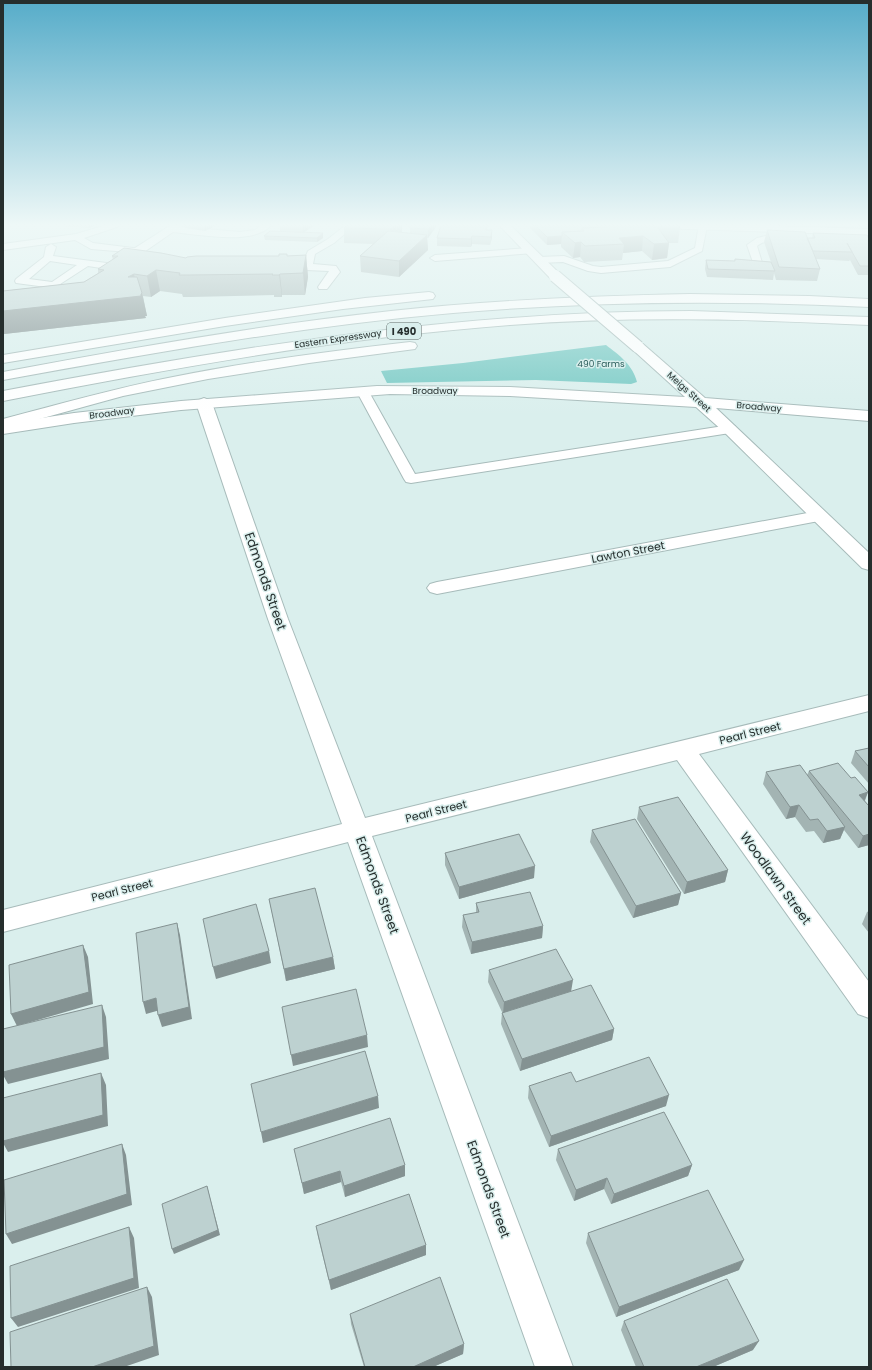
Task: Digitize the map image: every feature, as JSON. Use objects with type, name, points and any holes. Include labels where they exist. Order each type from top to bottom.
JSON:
[{"type":"main road","name":"Meigs Street","points":[[570,289],[730,429],[869,564]]},
{"type":"main road","points":[[486,294],[658,293],[824,300]]},
{"type":"main road","points":[[3,359],[116,338],[289,312],[383,300],[439,296]]},
{"type":"main road","name":"Eastern Expressway","points":[[3,376],[232,336],[336,322],[446,310],[567,301],[628,299],[824,300],[869,302]]},
{"type":"main road","name":"Eastern Expressway","points":[[3,396],[260,350],[357,336],[457,325],[552,318],[709,314],[869,321]]},
{"type":"main road","points":[[480,337],[657,322],[809,318]]},
{"type":"main road","points":[[3,424],[100,398],[170,382],[290,362],[424,344]]},
{"type":"main road","name":"Broadway","points":[[3,429],[125,411],[204,403],[387,390],[533,392],[700,402],[869,416]]},
{"type":"main road","name":"Edmonds Street","points":[[204,403],[278,619],[554,1367]]},
{"type":"main road","name":"Lawton Street","points":[[437,588],[818,516]]},
{"type":"main road","name":"Pearl Street","points":[[3,920],[357,830],[869,703]]},
{"type":"main road","name":"Woodlawn Street","points":[[683,750],[869,1005]]},
{"type":"lane","points":[[363,392],[410,479],[730,429]]},
{"type":"green space","name":"490 Farms","points":[[606,345],[629,365],[637,382],[631,384],[536,380],[387,383],[381,371],[463,363]]},
{"type":"building","points":[[22,289],[141,289],[142,293],[141,296],[3,311],[3,291]]},
{"type":"building","points":[[869,748],[869,767],[855,751]]},
{"type":"building","points":[[838,763],[851,778],[855,777],[868,792],[859,795],[869,806],[869,834],[863,836],[809,771]]},
{"type":"building","points":[[800,765],[845,827],[827,831],[818,819],[810,820],[799,805],[790,807],[766,772]]},
{"type":"building","points":[[678,797],[728,870],[687,882],[639,807]]},
{"type":"building","points":[[635,819],[681,893],[636,906],[592,830]]},
{"type":"building","points":[[519,834],[535,866],[459,887],[445,853]]},
{"type":"building","points":[[315,888],[333,957],[284,969],[269,899]]},
{"type":"building","points":[[530,892],[543,926],[472,942],[463,915],[479,912],[476,903]]},
{"type":"building","points":[[256,904],[269,951],[213,967],[203,919]]},
{"type":"building","points":[[177,923],[189,1007],[158,1015],[156,998],[143,1002],[136,933]]},
{"type":"building","points":[[83,945],[89,992],[11,1014],[9,965]]},
{"type":"building","points":[[556,949],[573,980],[504,1002],[489,970]]},
{"type":"building","points":[[591,985],[614,1029],[522,1059],[502,1013]]},
{"type":"building","points":[[356,989],[367,1035],[291,1055],[282,1007]]},
{"type":"building","points":[[102,1005],[104,1047],[3,1072],[3,1029]]},
{"type":"building","points":[[365,1051],[378,1096],[261,1132],[251,1084]]},
{"type":"building","points":[[649,1057],[669,1095],[551,1136],[529,1086],[571,1072],[576,1082]]},
{"type":"building","points":[[101,1073],[103,1115],[3,1141],[3,1098]]},
{"type":"building","points":[[664,1112],[692,1165],[614,1194],[607,1178],[576,1190],[558,1149]]},
{"type":"building","points":[[390,1118],[405,1165],[344,1186],[340,1171],[302,1183],[294,1149]]},
{"type":"building","points":[[122,1144],[127,1194],[6,1234],[4,1180]]},
{"type":"building","points":[[207,1186],[218,1230],[172,1249],[162,1204]]},
{"type":"building","points":[[708,1190],[744,1260],[619,1307],[588,1233]]},
{"type":"building","points":[[409,1194],[426,1245],[329,1280],[316,1226]]},
{"type":"building","points":[[129,1227],[134,1278],[11,1318],[10,1266]]},
{"type":"building","points":[[440,1277],[464,1344],[413,1367],[365,1367],[350,1314]]},
{"type":"building","points":[[727,1279],[759,1341],[696,1367],[644,1367],[624,1321]]},
{"type":"building","points":[[147,1287],[154,1346],[92,1367],[11,1367],[10,1332]]}]
